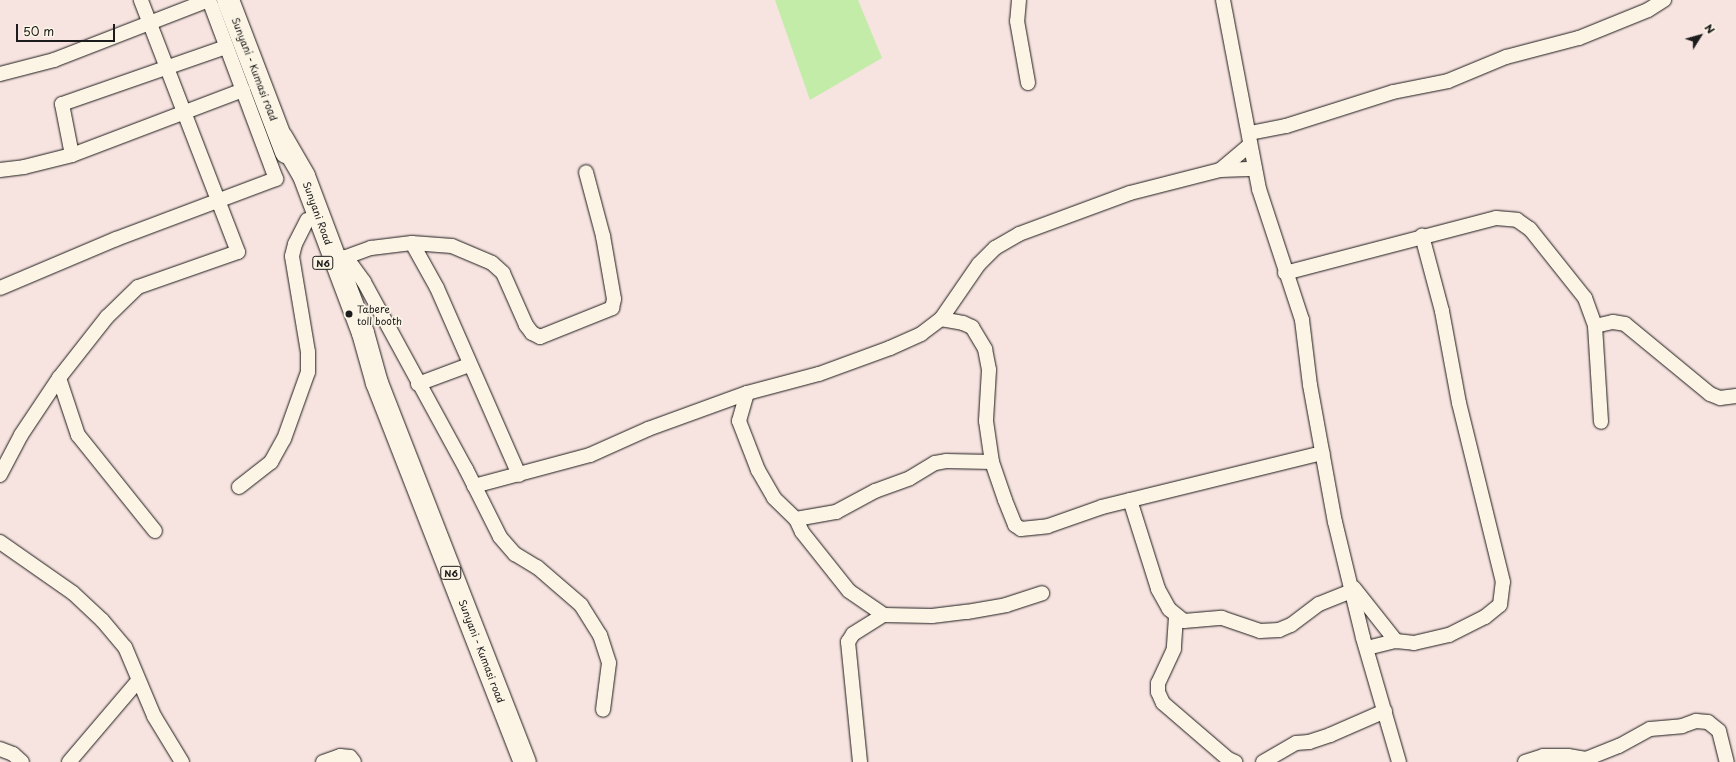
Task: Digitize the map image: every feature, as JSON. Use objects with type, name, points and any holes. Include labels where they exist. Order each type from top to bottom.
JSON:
[{"type":"main road","name":"Sunyani - Kumasi road","points":[[228,0],[282,138]]},
{"type":"main road","name":"Sunyani Road","points":[[282,138],[307,220],[351,337],[377,383]]},
{"type":"main road","name":"Sunyani Road","points":[[282,138],[304,176],[341,259],[377,383]]},
{"type":"main road","name":"Sunyani - Kumasi road","points":[[377,383],[525,762]]},
{"type":"street","points":[[0,476],[20,435],[59,378],[107,317],[138,287],[238,252],[186,112],[141,0]]},
{"type":"street","points":[[0,74],[54,60],[151,24],[209,0],[276,179],[0,288]]},
{"type":"street","points":[[1019,0],[1017,21],[1028,83]]},
{"type":"street","points":[[1222,0],[1231,54],[1255,168],[1285,273],[1306,338],[1310,386],[1335,522],[1367,648],[1399,762]]},
{"type":"street","points":[[1220,170],[1250,139],[1393,92],[1448,81],[1506,57],[1579,38],[1648,10],[1664,0]]},
{"type":"street","points":[[72,155],[62,104],[226,47]]},
{"type":"street","points":[[0,170],[24,167],[72,155],[243,90]]},
{"type":"street","points":[[474,486],[590,455],[648,430],[747,393],[819,374],[883,350],[921,334],[942,319],[979,264],[995,248],[1019,234],[1130,193],[1220,170],[1255,168]]},
{"type":"street","points":[[586,172],[604,236],[614,299],[612,308],[540,337],[532,333],[526,325],[503,274],[492,263],[452,246],[412,244],[371,248],[341,259],[376,304],[500,537],[515,554],[537,567],[581,605],[600,635],[608,663],[603,710]]},
{"type":"street","points":[[1285,273],[1422,236],[1496,218],[1518,220],[1530,229],[1585,298],[1596,326],[1601,422]]},
{"type":"street","points":[[239,487],[271,462],[284,439],[308,372],[308,352],[292,256],[295,244],[307,220]]},
{"type":"street","points":[[1367,648],[1396,641],[1431,640],[1449,635],[1485,618],[1500,605],[1503,582],[1459,403],[1442,311],[1422,236]]},
{"type":"street","points":[[412,244],[437,288],[469,365],[519,475]]},
{"type":"street","points":[[942,319],[963,323],[972,328],[985,349],[989,370],[987,427],[992,462],[1015,525],[1021,529],[1048,526],[1130,500],[1322,453]]},
{"type":"street","points":[[1596,326],[1613,322],[1625,324],[1710,394],[1720,398],[1736,396]]},
{"type":"street","points":[[418,384],[469,365]]},
{"type":"street","points":[[59,378],[78,435],[155,531]]},
{"type":"street","points":[[747,393],[739,421],[758,470],[774,498],[796,519],[802,532],[849,591],[884,615]]},
{"type":"street","points":[[796,519],[836,512],[875,491],[910,478],[935,463],[946,461],[992,462]]},
{"type":"street","points":[[1130,500],[1158,589],[1176,616],[1184,621],[1222,618],[1260,631],[1279,630],[1291,625],[1319,604],[1351,587]]},
{"type":"street","points":[[0,542],[73,592],[102,620],[125,647],[154,716],[182,762]]},
{"type":"street","points":[[1351,587],[1396,641]]},
{"type":"street","points":[[860,762],[848,642],[853,634],[884,615],[932,616],[967,612],[1006,605],[1042,592]]},
{"type":"street","points":[[1176,616],[1174,649],[1158,683],[1158,692],[1163,703],[1228,759],[1235,762]]},
{"type":"street","points":[[69,762],[138,681]]},
{"type":"street","points":[[1263,762],[1296,743],[1309,742],[1330,735],[1385,711]]},
{"type":"street","points":[[1525,762],[1543,756],[1568,756],[1586,759],[1619,746],[1650,729],[1682,726],[1696,722],[1708,722],[1719,731],[1727,762]]},
{"type":"street","points":[[0,749],[13,754],[22,762]]},
{"type":"street","points":[[323,762],[340,756],[350,757],[354,762]]},
{"type":"green space","points":[[775,0],[858,0],[882,58],[810,100]]},
{"type":"place","name":"Tabere toll booth","points":[[349,314]]}]
